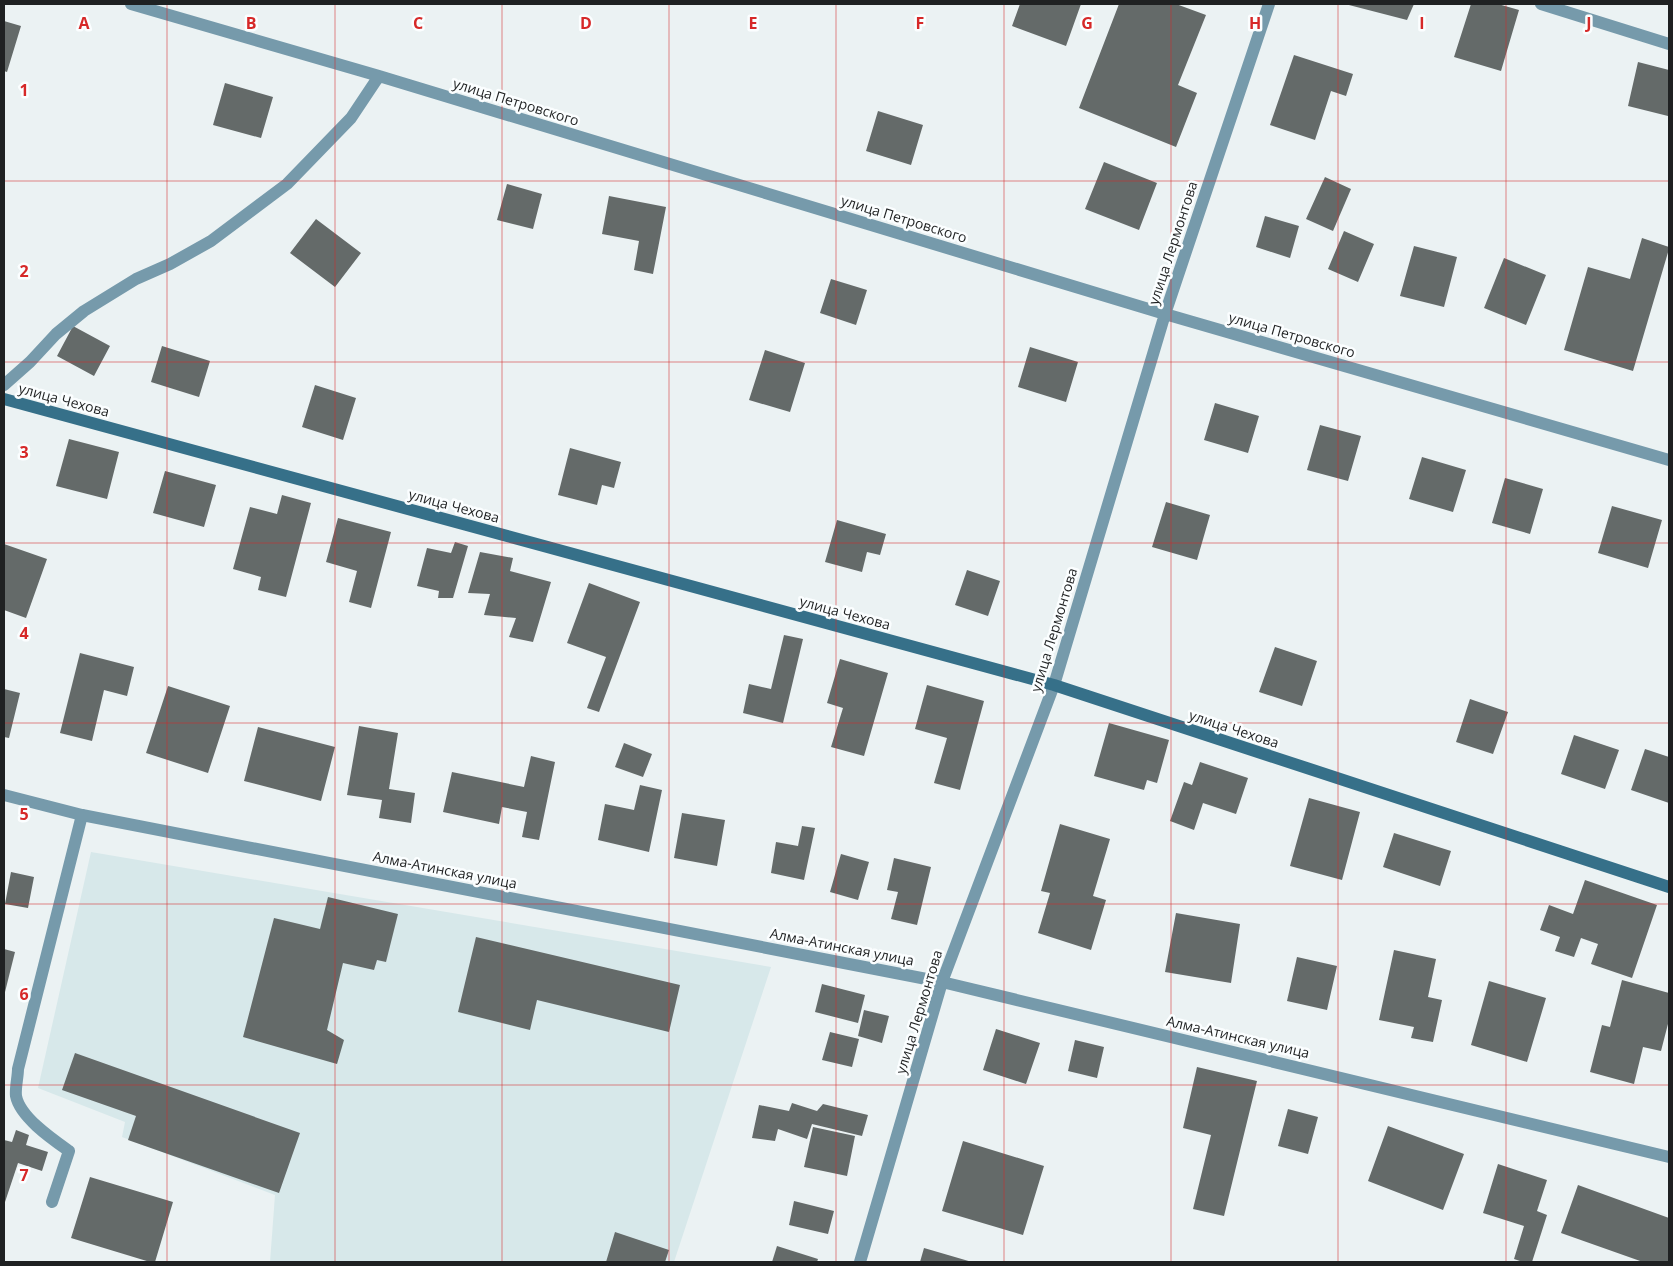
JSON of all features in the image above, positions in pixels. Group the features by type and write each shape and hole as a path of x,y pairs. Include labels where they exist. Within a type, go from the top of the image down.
{"street":[{"name":"улица Петровского","path":"131,4 379,76 1165,314 1669,460"},
{"name":"улица Лермонтова","path":"860,1262 942,982 1054,685 1165,314 1269,4"},
{"path":"1542,4 1669,44"},
{"path":"4,385 30,362 56,334 84,311 136,280 211,241 287,184 351,118 379,76"},
{"name":"улица Чехова","path":"4,399 1054,685 1669,887"},
{"name":"Алма-Атинская улица","path":"4,795 82,815 942,982 1669,1157"},
{"path":"52,1202 69,1151 43,1132 22,1109 16,1096 18,1069 82,815"}],"shaded area":[{"path":"91,852 771,967 674,1262 270,1262 275,1195 122,1137 125,1122 38,1088"}],"building":[{"path":"1020,4 1081,4 1066,46 1012,26"},
{"path":"1119,4 1176,4 1206,15 1178,85 1197,93 1176,147 1079,108"},
{"path":"1345,4 1414,4 1407,20"},
{"path":"1471,4 1498,4 1519,10 1501,71 1454,57"},
{"path":"4,21 21,26 7,72 4,71"},
{"path":"1294,55 1353,74 1346,96 1331,91 1315,140 1270,125"},
{"path":"1638,62 1669,70 1668,116 1628,106"},
{"path":"225,83 273,97 261,138 213,125"},
{"path":"878,111 923,125 911,165 866,151"},
{"path":"1104,162 1157,183 1139,230 1085,209"},
{"path":"1325,177 1351,189 1333,231 1306,219"},
{"path":"507,184 542,194 533,229 497,220"},
{"path":"609,196 666,207 653,274 634,270 639,241 602,234"},
{"path":"1265,216 1299,226 1290,258 1256,247"},
{"path":"316,219 361,253 335,287 290,253"},
{"path":"1344,231 1374,244 1358,282 1328,269"},
{"path":"1642,238 1669,247 1669,249 1633,371 1564,350 1588,267 1630,279"},
{"path":"1414,246 1457,257 1444,307 1400,296"},
{"path":"1504,258 1546,275 1526,325 1484,308"},
{"path":"831,279 867,290 856,325 820,313"},
{"path":"73,326 110,346 94,376 57,356"},
{"path":"162,346 210,361 199,397 151,382"},
{"path":"1030,347 1078,362 1066,402 1018,387"},
{"path":"765,350 805,363 790,412 749,400"},
{"path":"315,385 356,398 343,440 302,427"},
{"path":"1215,403 1259,416 1248,453 1204,440"},
{"path":"1320,425 1361,436 1348,481 1307,470"},
{"path":"69,439 119,452 107,499 56,486"},
{"path":"570,448 621,462 614,488 602,485 597,505 558,495"},
{"path":"1422,457 1466,470 1453,512 1409,499"},
{"path":"165,471 216,485 204,527 153,513"},
{"path":"1505,478 1543,489 1530,534 1492,523"},
{"path":"282,495 311,503 286,597 258,590 261,577 233,569 250,507 277,514"},
{"path":"1166,502 1210,515 1197,560 1152,547"},
{"path":"1612,506 1662,520 1648,568 1598,553"},
{"path":"338,518 391,532 371,608 349,602 357,571 326,562"},
{"path":"837,520 886,534 880,555 867,552 862,572 825,562"},
{"path":"455,542 468,546 453,598 438,598 439,591 417,586 427,548 451,553"},
{"path":"4,544 47,559 26,618 4,610"},
{"path":"480,552 513,558 510,571 551,582 533,642 509,637 516,618 484,615 490,594 468,593"},
{"path":"967,570 1000,581 988,616 955,605"},
{"path":"589,583 640,602 599,712 587,708 606,657 567,643"},
{"path":"784,635 803,639 783,723 743,713 749,684 771,689"},
{"path":"1275,647 1317,661 1302,706 1259,692"},
{"path":"80,653 134,667 127,696 104,690 92,741 60,733"},
{"path":"840,659 888,673 864,756 831,747 843,708 827,703"},
{"path":"927,685 984,701 960,790 934,783 947,738 915,729"},
{"path":"168,686 230,706 208,773 146,753"},
{"path":"4,689 20,693 9,738 4,737"},
{"path":"1470,699 1508,712 1493,754 1456,742"},
{"path":"1109,723 1169,740 1157,783 1147,780 1144,790 1094,776"},
{"path":"359,726 398,733 389,789 415,793 411,823 379,818 382,800 347,795"},
{"path":"258,727 335,747 321,801 244,781"},
{"path":"1574,735 1619,750 1605,789 1561,774"},
{"path":"624,743 652,754 643,777 615,767"},
{"path":"1645,749 1669,757 1669,803 1631,790"},
{"path":"531,756 555,762 539,840 522,837 527,812 502,807 499,824 443,812 452,772 524,787"},
{"path":"1200,762 1248,778 1236,814 1203,803 1194,830 1170,821 1184,782 1192,785"},
{"path":"640,785 662,790 649,852 598,840 605,804 634,810"},
{"path":"1309,798 1360,812 1342,880 1290,866"},
{"path":"682,813 725,820 717,866 674,858"},
{"path":"1060,824 1110,839 1093,896 1106,900 1091,950 1038,933 1050,893 1041,891"},
{"path":"802,826 815,828 804,880 771,873 776,842 798,846"},
{"path":"1394,833 1451,851 1440,886 1383,867"},
{"path":"841,854 869,862 858,900 830,892"},
{"path":"894,858 931,867 917,925 891,919 898,892 887,890"},
{"path":"11,872 34,877 28,908 5,904"},
{"path":"1585,880 1657,905 1632,978 1591,964 1598,944 1581,938 1574,957 1555,951 1560,937 1540,930 1549,905 1573,914"},
{"path":"328,897 398,914 386,962 377,960 374,970 343,963 327,1030 344,1040 337,1064 243,1037 274,918 320,929"},
{"path":"1176,913 1240,924 1231,983 1165,972"},
{"path":"476,937 680,985 669,1032 537,1000 530,1030 458,1012"},
{"path":"4,949 15,952 4,996"},
{"path":"1394,950 1436,959 1428,997 1442,1000 1433,1042 1411,1038 1414,1027 1379,1020"},
{"path":"1297,957 1337,966 1327,1010 1287,1001"},
{"path":"1622,980 1669,993 1669,1020 1661,1051 1643,1047 1634,1084 1590,1072 1602,1025 1610,1027"},
{"path":"1489,981 1546,998 1527,1062 1471,1045"},
{"path":"822,984 865,995 858,1023 815,1012"},
{"path":"864,1010 889,1016 882,1043 858,1036"},
{"path":"996,1029 1040,1043 1026,1084 983,1070"},
{"path":"830,1032 859,1039 852,1067 822,1060"},
{"path":"1075,1040 1104,1047 1097,1078 1068,1071"},
{"path":"75,1053 300,1133 279,1193 128,1140 136,1116 62,1090"},
{"path":"1197,1067 1257,1081 1224,1216 1193,1209 1211,1135 1183,1128"},
{"path":"792,1103 817,1111 823,1104 868,1115 862,1136 812,1124 807,1139 778,1129 775,1141 752,1138 759,1105 789,1111"},
{"path":"1288,1109 1318,1117 1308,1154 1278,1146"},
{"path":"1388,1126 1464,1154 1443,1210 1368,1181"},
{"path":"813,1127 855,1136 847,1176 804,1167"},
{"path":"16,1130 29,1135 26,1145 48,1152 42,1171 18,1163 4,1205 4,1140 12,1142"},
{"path":"963,1141 1044,1166 1023,1235 942,1211"},
{"path":"1498,1164 1547,1180 1537,1211 1547,1215 1532,1262 1514,1259 1524,1226 1483,1213"},
{"path":"90,1177 173,1202 155,1262 71,1238"},
{"path":"1578,1185 1669,1218 1669,1262 1643,1262 1561,1233"},
{"path":"794,1201 834,1211 828,1234 789,1225"},
{"path":"615,1232 669,1250 665,1262 606,1262"},
{"path":"777,1246 818,1259 817,1262 772,1262"},
{"path":"924,1248 972,1262 920,1262"}]}
